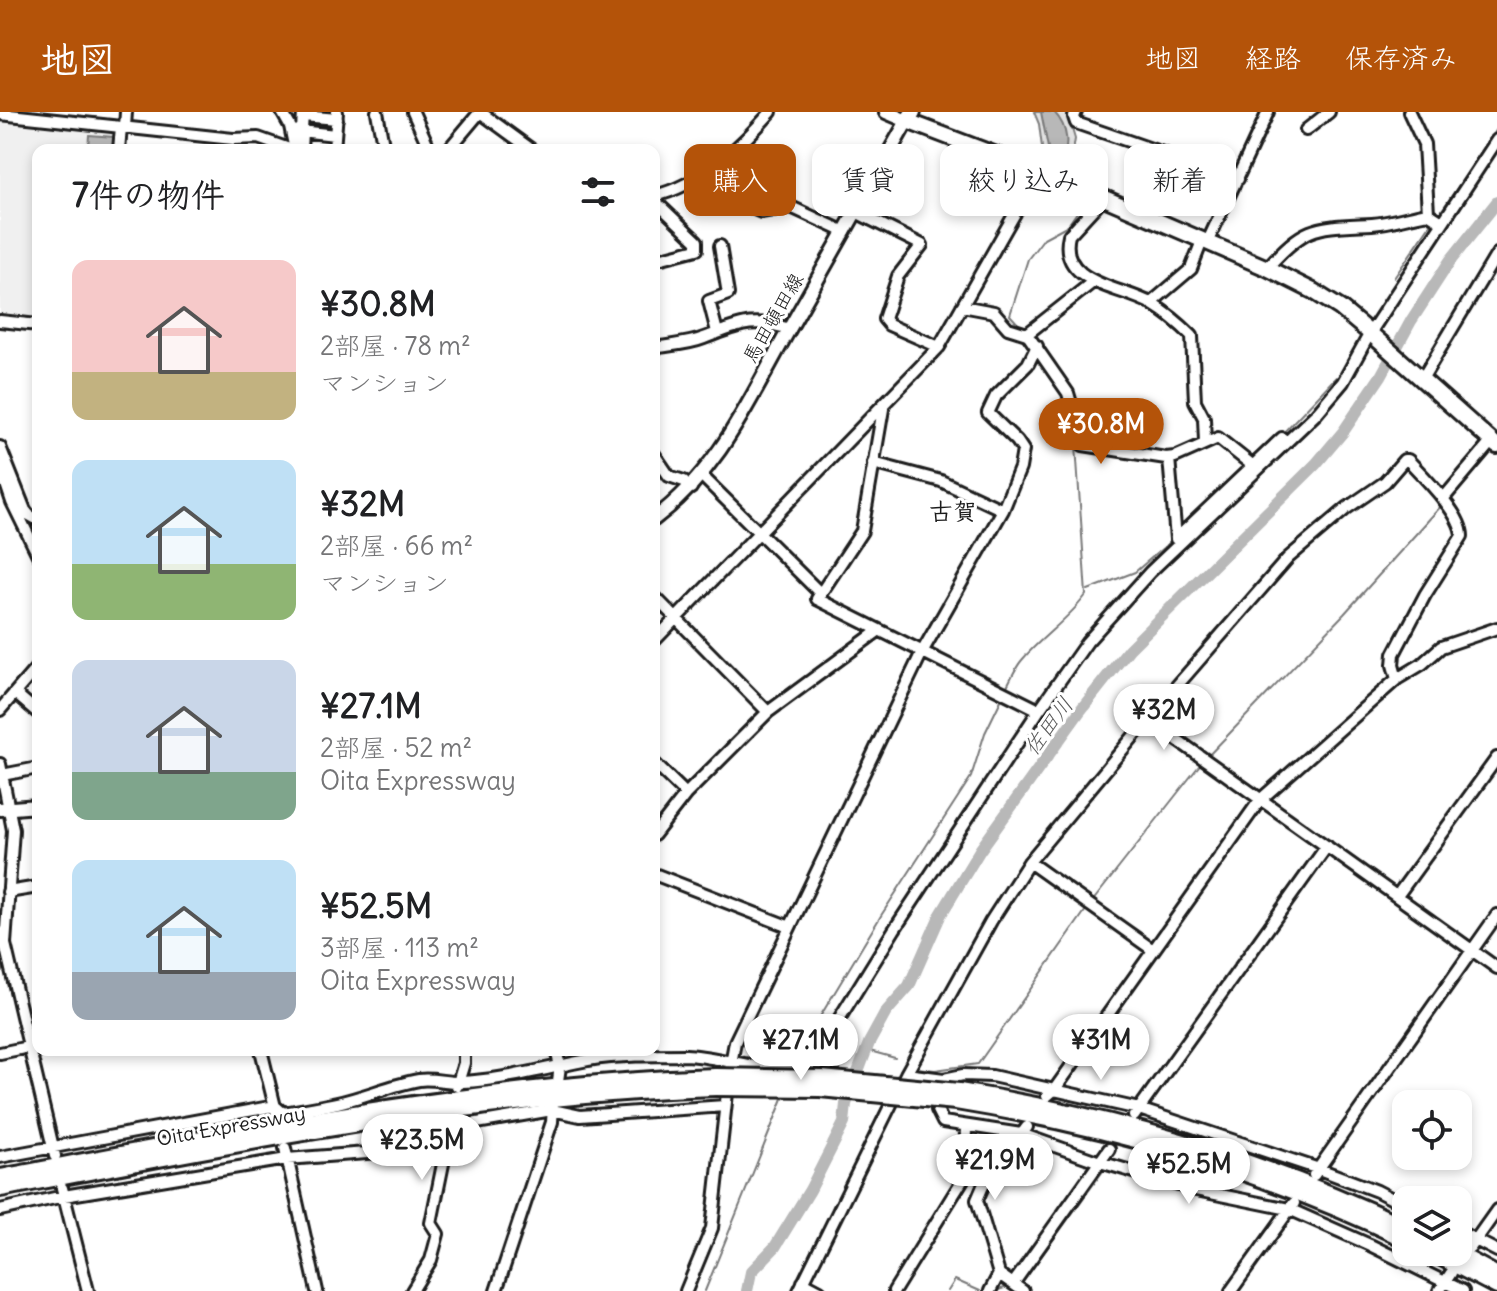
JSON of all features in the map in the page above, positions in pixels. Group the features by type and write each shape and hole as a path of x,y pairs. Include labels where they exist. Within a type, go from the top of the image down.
{"highway":[{"path":"910,117 974,144"},
{"path":"1108,200 1267,268 1340,308 1495,444"},
{"name":"Oita Expressway","path":"0,1189 431,1112 716,1082"},
{"name":"Oita Expressway","path":"0,1177 288,1123 444,1099 580,1083 716,1082 958,1097 1077,1112 1227,1154 1291,1177 1392,1221"},
{"name":"Oita Expressway","path":"958,1097 1164,1147 1286,1187 1392,1234"},
{"path":"1472,1251 1497,1275"},
{"path":"1457,1266 1497,1287"}],"main road":[{"path":"886,112 910,117"},
{"name":"馬田頓田線","path":"895,144 910,117"},
{"name":"馬田頓田線","path":"660,514 702,476 727,439 854,216"},
{"path":"5,808 32,806"}],"street":[{"path":"120,144 126,112"},
{"path":"282,112 296,130 335,135"},
{"path":"377,112 383,144"},
{"path":"413,112 427,144"},
{"path":"453,144 480,112 524,144"},
{"path":"737,144 771,112"},
{"path":"1076,112 1076,123 1238,179"},
{"path":"1151,303 1191,269 1238,179 1268,112"},
{"path":"1306,130 1329,112"},
{"path":"1409,112 1424,144 1428,213"},
{"path":"8,114 232,144 258,138 277,144"},
{"path":"296,144 296,130 303,114 337,115 334,144"},
{"path":"660,1056 689,1055 731,1063 792,1067 809,1061 817,1053 1039,710 1087,642 1145,577 1316,414 1343,382 1497,140"},
{"path":"660,196 684,185"},
{"path":"660,204 697,241 697,249 662,258"},
{"path":"796,209 845,232"},
{"path":"1267,268 1290,242 1322,227 1374,224 1428,213 1442,222"},
{"path":"864,216 922,245 898,276 884,319 889,325 939,347"},
{"path":"660,635 939,347 1013,216"},
{"path":"1086,216 1067,239 1073,267 1094,281 1151,303 1192,336 1195,401 1204,418 1205,442"},
{"path":"717,332 709,301 728,294 720,246"},
{"path":"1422,379 1497,254"},
{"path":"1027,334 1094,281"},
{"path":"962,306 994,312 1008,328 1027,334 1068,393 1083,445 1169,458 1215,438 1221,439 1250,464"},
{"path":"0,321 32,324"},
{"path":"660,347 703,339 748,322 770,322 790,329"},
{"path":"686,1291 712,1228 735,1042 922,652 1003,510 1020,468 1023,450 988,413 996,396 1028,364 1037,346"},
{"path":"1145,577 1175,536 1328,391 1343,367 1354,362"},
{"path":"884,407 862,531 817,599 1039,710"},
{"path":"1444,502 1495,444"},
{"path":"0,447 25,510 32,517"},
{"path":"1169,458 1175,536"},
{"path":"820,1291 801,1286 906,1074 991,921 1029,862 1288,558 1347,508 1385,482 1404,460 1408,460 1444,502 1462,528 1462,536 1425,595 1394,654 1397,679"},
{"path":"660,463 669,476 684,481 691,488"},
{"path":"873,463 941,481 1003,510"},
{"path":"0,466 12,502 32,543"},
{"path":"702,476 821,594"},
{"path":"660,602 768,712"},
{"path":"1051,1093 1260,800 1397,679 1422,664 1441,647 1497,628"},
{"path":"660,827 686,794 768,712 878,631"},
{"path":"0,710 32,676"},
{"path":"16,694 32,708"},
{"path":"1148,719 1497,968"},
{"path":"1397,896 1497,758"},
{"path":"32,768 1,769 5,808 13,830 4,963 32,1040"},
{"path":"660,769 686,794"},
{"path":"1136,1112 1327,846"},
{"path":"1029,862 1153,950"},
{"path":"660,876 790,927"},
{"path":"8,892 32,888"},
{"path":"1316,1172 1497,915"},
{"path":"0,1053 32,1046"},
{"path":"36,1056 54,1151"},
{"path":"262,1056 276,1112"},
{"path":"462,1083 464,1056"},
{"path":"558,1056 558,1081"},
{"path":"0,1157 54,1151 339,1103 419,1080 462,1083 591,1060 643,1056 643,1070"},
{"path":"906,1074 944,1079 978,1074 1136,1112 1377,1191 1392,1199"},
{"path":"944,1079 937,1110 943,1122 1024,1131 1100,1162 1196,1190 1291,1206 1463,1291"},
{"path":"0,1210 63,1192 286,1154 412,1145 452,1125 552,1107 580,1116 645,1106 725,1106"},
{"path":"496,1291 552,1122 552,1107"},
{"path":"412,1291 431,1260 438,1234 434,1228 452,1125"},
{"path":"894,1291 965,1176 966,1126"},
{"path":"1024,1131 983,1186 977,1200 999,1274 1018,1288 1109,1149"},
{"path":"286,1154 317,1291"},
{"path":"63,1192 88,1291"},
{"path":"1231,1291 1291,1206"},
{"path":"1472,1240 1497,1210"},
{"path":"1472,1247 1497,1251"},
{"path":"990,1291 999,1274"}],"shaded area":[{"path":"1034,112 1067,112 1074,144 1042,144"},
{"path":"1041,112 1054,112 1065,131 1066,144 1047,144"},
{"path":"0,115 120,128 119,144 32,144 32,319 0,316"},
{"path":"89,135 114,137 113,144 88,144"}],"waterway":[{"path":"1442,210 1497,129"},
{"name":"佐田川","path":"747,1291 751,1272 775,1247 810,1190 844,1123 846,1104 869,1043 886,1012 909,986 940,916 980,850 1080,711 1129,649 1316,464 1343,432 1381,376 1411,321 1450,261 1497,202"},
{"path":"1020,326 1010,315 1028,259 1044,238 1068,225 1074,216"},
{"path":"1394,278 1430,225 1428,219"},
{"path":"1282,434 1336,377"},
{"path":"1006,688 1022,660 1086,595 1076,445 1064,396"},
{"path":"1478,465 1491,451"},
{"path":"1208,502 1230,481"},
{"path":"1206,758 1344,614 1442,505"},
{"path":"1088,590 1135,572 1171,541"},
{"path":"801,1057 812,1030 882,914 971,777 985,733 1002,698"},
{"path":"1092,902 1202,762"},
{"path":"916,1068 935,1070 978,1064 1088,907"},
{"path":"866,1050 895,1058"},
{"path":"705,1291 784,1096"},
{"path":"452,1143 455,1130"},
{"path":"1022,1283 1103,1171"},
{"path":"948,1291 955,1280 980,1291"},
{"path":"995,1291 1008,1287"}],"tunnel":[{"path":"643,1070 645,1102"},
{"path":"381,1140 382,1118"}],"district":[{"name":"古賀","path":"953,512"}]}
